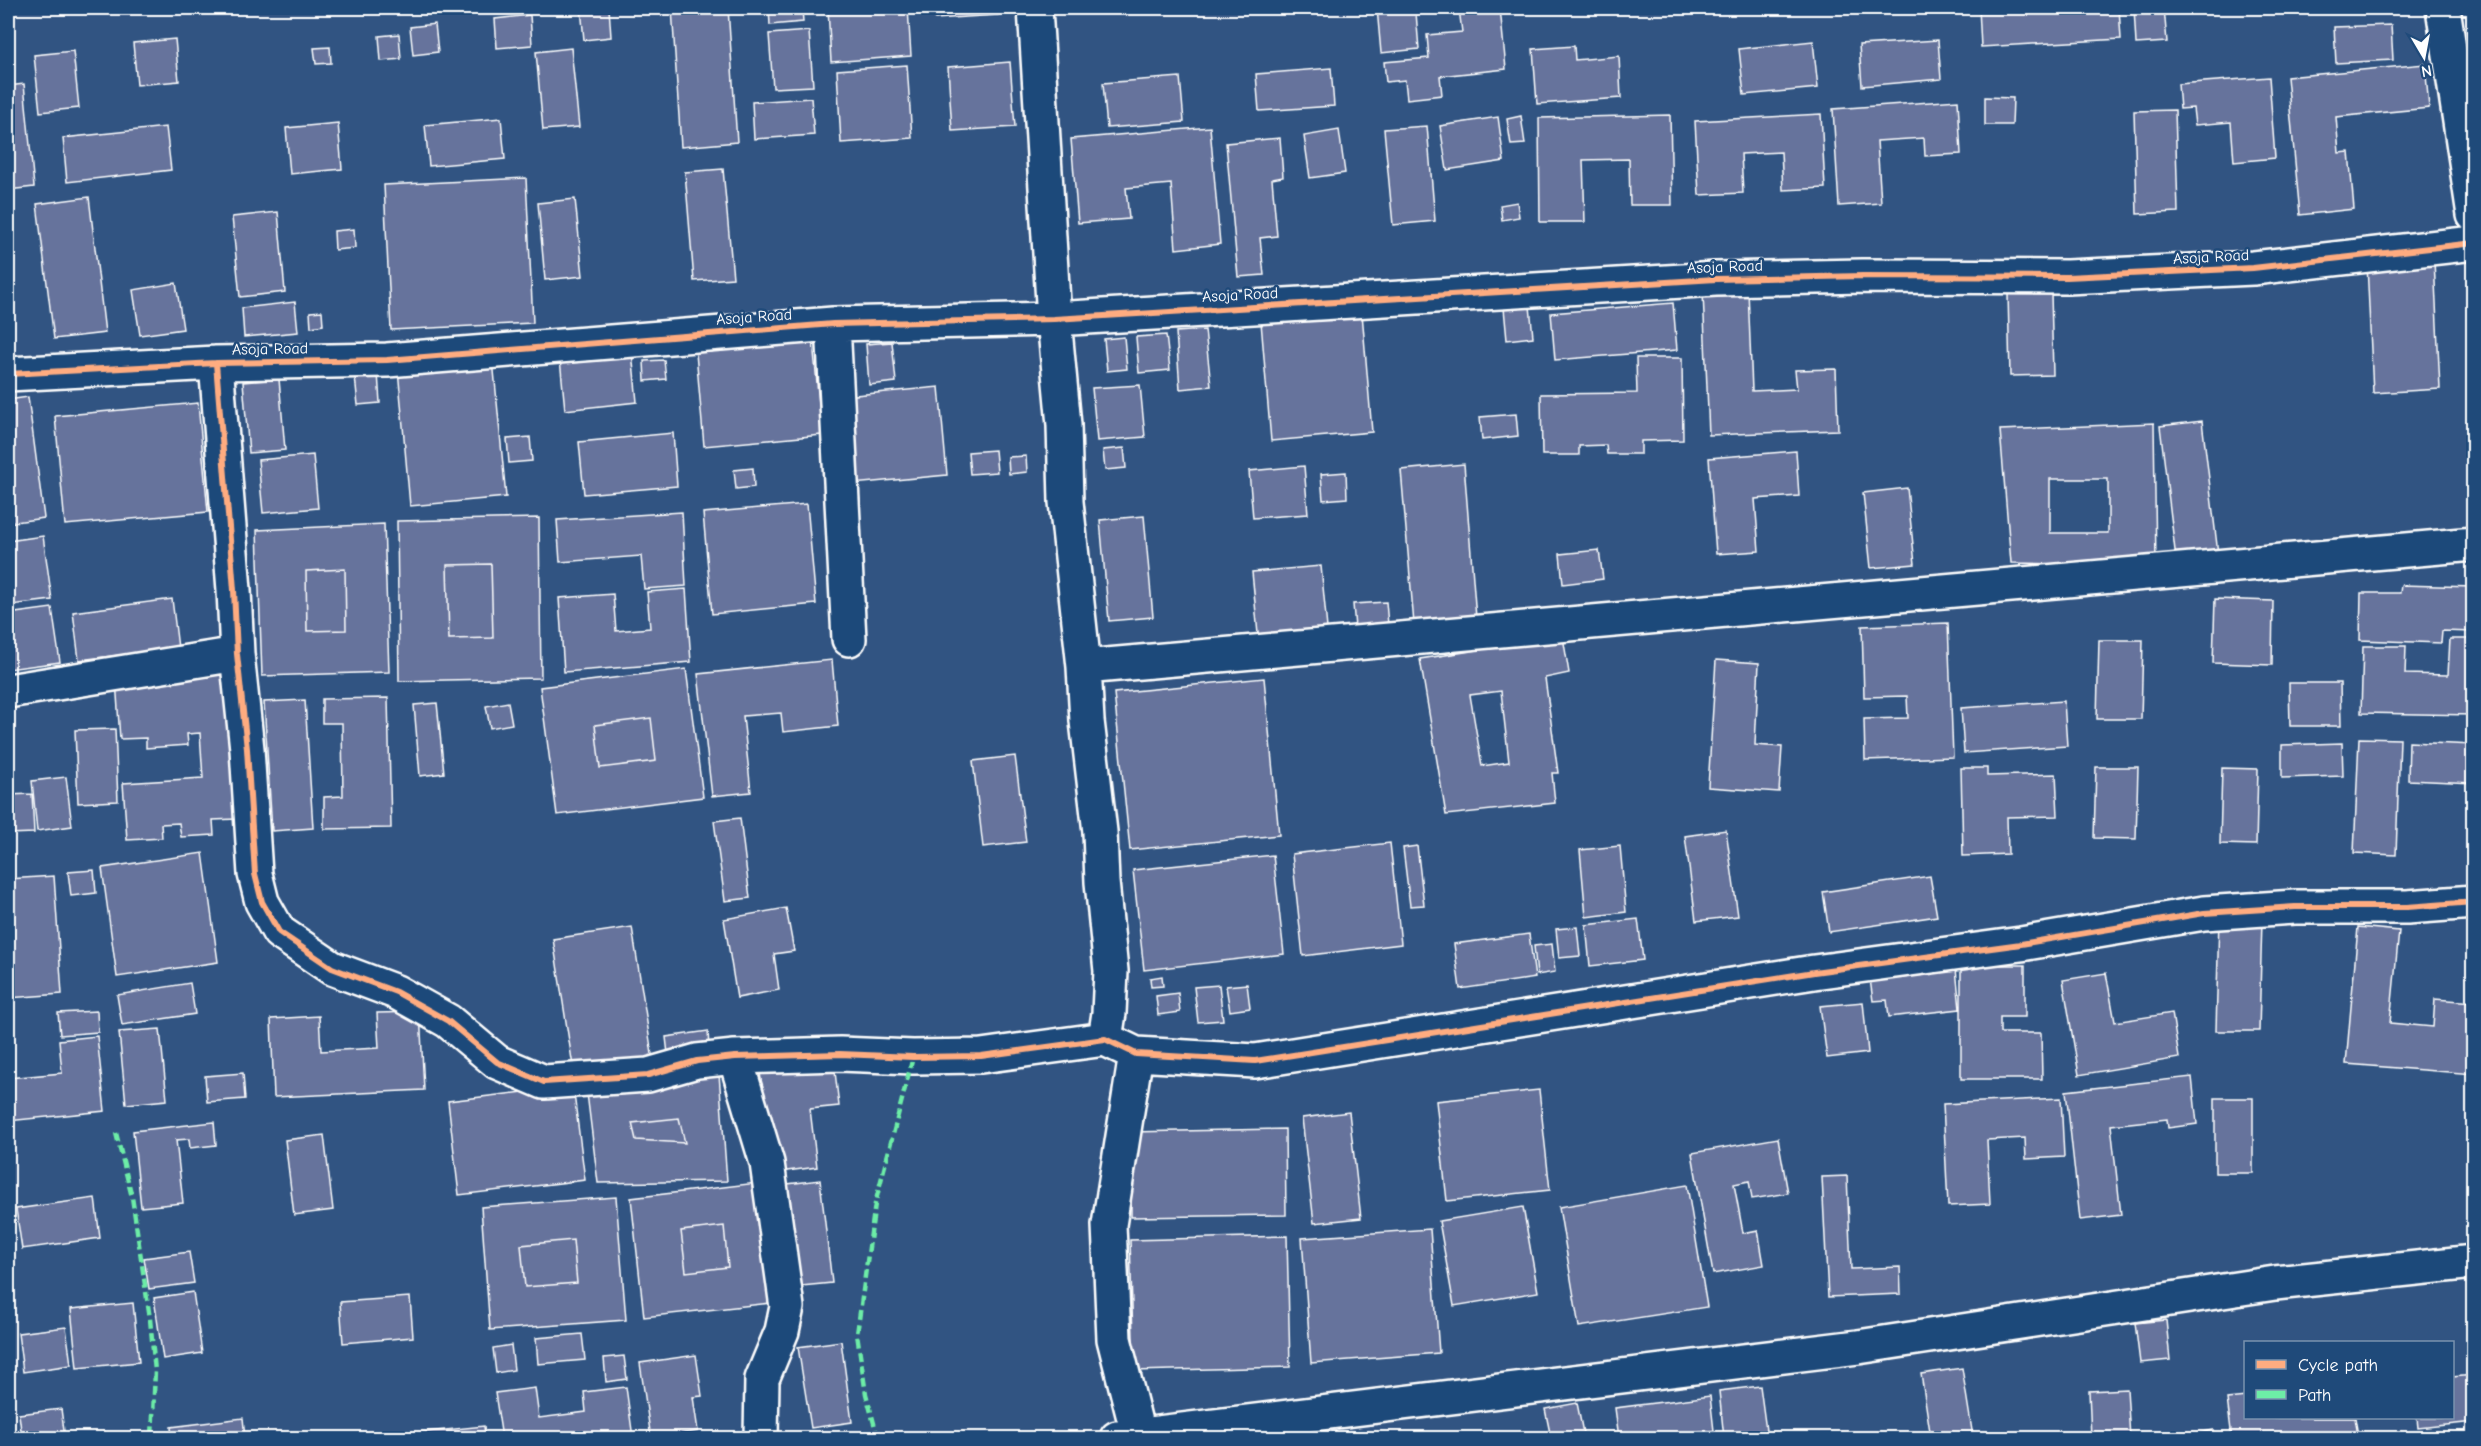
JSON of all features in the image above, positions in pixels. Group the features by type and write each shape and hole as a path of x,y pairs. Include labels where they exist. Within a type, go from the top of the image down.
{"street":[{"path":"1035,8 1054,319 1064,425 1066,502 1100,832 1102,882 1111,971 1105,1039"},
{"path":"2443,8 2474,215"},
{"name":"Asoja Road","path":"8,374 216,363 387,360 833,324 1054,319 1716,279 1863,276 2067,277 2253,268 2474,243"},
{"path":"833,324 849,639"},
{"path":"216,363 255,874 262,902 279,932 332,968 396,992 448,1021 496,1062 544,1082 648,1075 697,1061 735,1057 840,1054 913,1057 981,1056 1105,1039 1136,1054 1255,1061 1814,972 2021,944 2204,913 2295,907 2407,907 2474,902"},
{"path":"1084,667 2474,544"},
{"path":"8,691 237,654"},
{"path":"1136,1054 1109,1225 1114,1339 1132,1437 1858,1347 2275,1283 2474,1262"},
{"path":"735,1057 767,1163 787,1307 782,1331 762,1380 761,1438"}],"building":[{"path":"581,8 609,8 611,37 584,40"},
{"path":"672,8 728,8 737,142 681,147"},
{"path":"769,8 802,8 803,22 770,25"},
{"path":"828,8 908,8 911,56 831,62"},
{"path":"934,8 997,8 998,15 935,19"},
{"path":"1377,8 1500,8 1506,69 1440,76 1442,95 1407,99 1405,80 1386,82 1384,62 1429,58 1427,35 1462,32 1459,9 1416,13 1419,49 1381,53"},
{"path":"1979,8 2119,8 2121,39 1981,47"},
{"path":"2134,8 2164,8 2167,42 2136,44"},
{"path":"530,15 532,45 497,48 495,19"},
{"path":"435,24 438,52 413,55 410,27"},
{"path":"2391,25 2393,60 2336,63 2334,27"},
{"path":"809,31 813,86 773,88 769,34"},
{"path":"399,34 401,59 381,61 379,36"},
{"path":"175,39 179,81 137,85 133,43"},
{"path":"1938,40 1941,79 1862,86 1859,45"},
{"path":"1813,41 1818,88 1744,95 1739,49"},
{"path":"1574,46 1575,60 1619,56 1621,98 1537,104 1533,49"},
{"path":"330,47 331,63 316,64 314,48"},
{"path":"571,48 579,127 543,130 536,52"},
{"path":"73,51 79,108 40,112 34,55"},
{"path":"1010,62 1015,127 952,131 948,67"},
{"path":"2425,64 2429,108 2336,117 2339,153 2349,152 2354,209 2300,215 2287,77"},
{"path":"907,65 912,138 841,143 837,70"},
{"path":"1331,68 1334,106 1259,111 1256,74"},
{"path":"1180,77 1184,122 1107,128 1103,83"},
{"path":"2269,77 2275,158 2234,162 2231,122 2195,125 2193,108 2180,109 2178,84"},
{"path":"24,84 34,187 8,190 8,86"},
{"path":"1985,97 2013,98 2012,125 1985,125"},
{"path":"811,98 814,135 754,139 752,102"},
{"path":"1958,100 1961,154 1925,156 1924,138 1877,141 1881,203 1839,206 1833,109"},
{"path":"2175,110 2178,212 2137,214 2134,111"},
{"path":"1821,114 1825,188 1783,190 1781,152 1741,154 1743,193 1699,195 1695,121"},
{"path":"1670,115 1672,205 1630,205 1629,159 1583,160 1585,222 1540,222 1539,118"},
{"path":"1521,116 1525,144 1511,145 1507,119"},
{"path":"1498,117 1504,161 1447,170 1440,126"},
{"path":"501,118 505,159 429,166 425,125"},
{"path":"338,123 342,169 290,174 286,128"},
{"path":"1427,126 1435,221 1393,225 1384,129"},
{"path":"166,127 171,170 67,182 63,138"},
{"path":"1210,127 1220,244 1176,249 1171,184 1126,188 1129,219 1078,223 1071,139"},
{"path":"1339,130 1345,173 1310,178 1304,136"},
{"path":"1280,138 1283,177 1272,179 1277,236 1260,238 1264,275 1238,277 1226,143"},
{"path":"723,169 733,278 694,281 685,172"},
{"path":"526,178 533,323 391,330 384,185"},
{"path":"89,197 105,333 54,339 37,204"},
{"path":"575,199 583,276 545,280 538,203"},
{"path":"1517,202 1519,217 1502,220 1500,205"},
{"path":"278,212 285,292 240,297 232,217"},
{"path":"354,229 355,248 335,250 334,231"},
{"path":"2434,260 2440,389 2373,393 2367,264"},
{"path":"176,283 183,329 140,335 133,290"},
{"path":"1748,290 1752,391 1797,389 1795,370 1836,369 1838,430 1709,435 1703,292"},
{"path":"2051,293 2053,375 2010,376 2008,294"},
{"path":"295,302 298,332 244,337 242,308"},
{"path":"1673,303 1677,350 1555,360 1551,313"},
{"path":"1530,306 1533,337 1507,340 1504,308"},
{"path":"322,311 323,325 311,327 310,312"},
{"path":"1362,313 1372,432 1271,441 1261,322"},
{"path":"1205,330 1211,386 1180,389 1176,332"},
{"path":"1166,335 1170,370 1139,373 1136,337"},
{"path":"1124,337 1127,369 1107,371 1104,339"},
{"path":"813,342 822,435 704,446 696,353"},
{"path":"892,342 896,382 869,385 866,344"},
{"path":"632,352 637,402 565,410 560,359"},
{"path":"1636,358 1682,358 1683,440 1641,441 1641,454 1607,454 1606,445 1579,446 1579,455 1542,455 1541,394 1637,393"},
{"path":"493,360 506,497 410,506 398,369"},
{"path":"664,360 666,379 645,381 644,361"},
{"path":"378,373 380,403 358,405 355,376"},
{"path":"279,379 285,450 249,453 243,382"},
{"path":"1140,385 1145,437 1097,441 1092,388"},
{"path":"939,387 947,475 853,484 845,396"},
{"path":"28,397 44,518 8,523 8,400"},
{"path":"198,403 208,512 65,525 55,416"},
{"path":"1516,414 1518,436 1482,440 1480,417"},
{"path":"2202,421 2219,562 2177,567 2160,426"},
{"path":"2154,423 2156,566 2011,563 2000,430"},
{"path":"673,433 677,486 584,494 579,442"},
{"path":"530,437 532,461 509,463 507,439"},
{"path":"1124,448 1126,468 1105,470 1103,450"},
{"path":"995,450 997,472 970,474 968,452"},
{"path":"1796,451 1799,496 1755,499 1759,551 1716,554 1709,458"},
{"path":"313,455 318,508 263,513 258,460"},
{"path":"1026,456 1027,472 1009,474 1008,457"},
{"path":"1464,464 1476,618 1414,624 1401,470"},
{"path":"1304,466 1308,514 1253,518 1249,471"},
{"path":"753,468 754,487 736,489 734,470"},
{"path":"1346,472 1347,498 1323,500 1321,474"},
{"path":"2050,479 2108,479 2108,533 2050,533"},
{"path":"1907,488 1915,564 1871,568 1863,493"},
{"path":"807,504 816,604 712,614 703,513"},
{"path":"682,512 686,586 644,589 641,556 560,562 557,520"},
{"path":"1144,516 1153,617 1109,621 1100,520"},
{"path":"539,518 541,678 399,681 397,521","holes":["491,564 493,638 449,639 447,565"]},
{"path":"384,524 389,672 262,676 257,530","holes":["345,569 346,630 307,631 306,571"]},
{"path":"43,536 52,600 11,605 8,581 8,541"},
{"path":"1599,550 1603,579 1563,584 1560,554"},
{"path":"491,564 493,638 449,639 447,565"},
{"path":"1321,566 1327,628 1258,634 1252,572"},
{"path":"345,569 346,630 307,631 306,571"},
{"path":"2401,585 2474,587 2474,632 2442,631 2441,643 2360,640 2361,593 2400,593"},
{"path":"686,589 691,662 564,672 559,598 613,594 616,631 650,628 647,592"},
{"path":"172,599 178,648 79,660 73,612"},
{"path":"2215,599 2273,601 2272,665 2213,663"},
{"path":"1386,602 1388,625 1355,628 1353,604"},
{"path":"52,608 60,662 8,669 8,614"},
{"path":"1948,623 1953,757 1865,760 1864,719 1908,718 1907,696 1864,697 1862,626"},
{"path":"1563,637 1569,673 1545,678 1558,773 1552,773 1555,803 1446,815 1420,659","holes":["1501,691 1509,762 1482,766 1470,695"]},
{"path":"2450,639 2474,639 2474,715 2361,713 2363,646 2406,646 2405,674 2448,675"},
{"path":"2099,640 2143,640 2141,719 2097,719"},
{"path":"832,660 838,726 783,732 781,713 743,716 751,792 712,796 698,674"},
{"path":"1716,660 1759,663 1755,745 1782,747 1779,792 1708,787"},
{"path":"686,669 703,797 557,815 540,687","holes":["651,718 656,761 600,768 595,725"]},
{"path":"227,672 236,819 213,820 214,835 181,837 179,823 161,824 162,838 127,840 123,783 203,778 200,733 187,734 188,745 146,748 146,738 120,739 116,680"},
{"path":"1264,678 1279,835 1130,850 1114,693"},
{"path":"2289,683 2340,683 2341,726 2290,726"},
{"path":"388,698 391,828 324,829 324,797 343,796 342,723 322,723 322,699"},
{"path":"305,700 313,828 272,831 264,702"},
{"path":"2064,701 2067,746 1964,753 1961,708"},
{"path":"508,702 512,724 490,728 486,706"},
{"path":"437,703 444,773 420,776 414,705"},
{"path":"651,718 656,761 600,768 595,725"},
{"path":"115,729 118,801 78,803 75,730"},
{"path":"2359,738 2400,739 2396,855 2354,853"},
{"path":"2409,742 2474,745 2474,783 2408,780"},
{"path":"2342,743 2343,776 2282,778 2282,745"},
{"path":"1015,756 1026,842 983,847 973,761"},
{"path":"2096,767 2138,767 2136,839 2094,838"},
{"path":"1961,768 1987,768 1987,776 2056,774 2058,816 2007,817 2008,854 1963,856"},
{"path":"2222,768 2258,769 2256,845 2220,844"},
{"path":"66,777 72,826 37,831 32,781"},
{"path":"32,794 34,833 8,834 8,795"},
{"path":"740,818 750,898 725,901 714,821"},
{"path":"1726,830 1738,916 1696,921 1685,836"},
{"path":"1390,843 1401,944 1303,956 1292,854"},
{"path":"1417,846 1424,905 1410,906 1403,848"},
{"path":"1620,846 1626,912 1586,917 1580,850"},
{"path":"203,853 218,962 117,977 102,868"},
{"path":"1273,855 1284,954 1144,970 1133,870"},
{"path":"94,870 96,893 71,896 68,872"},
{"path":"54,876 62,994 8,998 8,879"},
{"path":"1930,876 1937,916 1829,932 1823,892"},
{"path":"786,908 794,951 774,954 779,990 737,998 724,919"},
{"path":"2219,918 2262,919 2259,1031 2216,1031"},
{"path":"1638,919 1643,960 1590,966 1586,925"},
{"path":"632,927 654,1067 575,1079 553,939"},
{"path":"1577,927 1580,956 1559,958 1556,929"},
{"path":"2358,927 2399,931 2390,1023 2433,1027 2435,999 2474,1002 2474,1074 2346,1064"},
{"path":"1529,934 1535,978 1460,989 1454,944"},
{"path":"1552,944 1555,972 1537,975 1534,946"},
{"path":"1961,965 2025,965 2025,1017 2000,1017 2000,1033 2041,1033 2042,1079 1961,1079"},
{"path":"1956,969 1960,1009 1889,1017 1887,1000 1873,1001 1870,979"},
{"path":"2106,973 2115,1022 2172,1013 2179,1058 2079,1075 2063,980"},
{"path":"1162,976 1163,986 1151,987 1150,978"},
{"path":"190,983 195,1014 122,1025 117,995"},
{"path":"1247,984 1250,1008 1230,1011 1226,986"},
{"path":"1219,985 1223,1020 1198,1022 1194,987"},
{"path":"1178,993 1180,1012 1158,1015 1156,996"},
{"path":"1863,1002 1868,1053 1827,1058 1820,1006"},
{"path":"97,1011 98,1032 60,1035 58,1013"},
{"path":"420,1012 424,1090 274,1097 271,1019 319,1016 321,1051 379,1048 377,1013"},
{"path":"160,1029 167,1100 126,1104 119,1032"},
{"path":"708,1031 709,1048 668,1054 666,1037"},
{"path":"97,1036 105,1111 8,1121 8,1078 62,1073 59,1040"},
{"path":"834,1063 839,1106 810,1109 817,1167 772,1173 760,1072"},
{"path":"243,1073 245,1099 207,1102 205,1076"},
{"path":"719,1074 727,1181 598,1183 586,1085","holes":["679,1118 685,1143 636,1140 632,1123"]},
{"path":"2192,1077 2197,1124 2168,1128 2167,1119 2111,1125 2121,1215 2080,1220 2066,1091"},
{"path":"573,1086 585,1180 459,1195 448,1101"},
{"path":"1539,1090 1550,1190 1447,1201 1436,1101"},
{"path":"2061,1098 2064,1157 2026,1159 2025,1138 1987,1140 1990,1204 1948,1206 1943,1104"},
{"path":"2215,1098 2253,1098 2253,1173 2215,1173"},
{"path":"1349,1112 1361,1218 1314,1223 1302,1118"},
{"path":"679,1118 685,1143 636,1140 632,1123"},
{"path":"214,1122 216,1145 190,1148 189,1139 176,1140 183,1203 141,1207 133,1131"},
{"path":"1285,1129 1286,1215 1131,1217 1131,1132"},
{"path":"324,1135 333,1210 294,1215 285,1140"},
{"path":"1778,1138 1788,1193 1752,1199 1749,1181 1734,1184 1743,1233 1758,1230 1764,1265 1713,1274 1692,1153"},
{"path":"1847,1176 1851,1269 1900,1267 1901,1294 1828,1297 1822,1177"},
{"path":"820,1180 832,1283 791,1287 779,1185"},
{"path":"757,1183 771,1303 644,1317 631,1198","holes":["724,1226 728,1267 686,1272 681,1231"]},
{"path":"1687,1185 1707,1307 1579,1327 1559,1207"},
{"path":"616,1197 626,1320 490,1330 481,1207","holes":["573,1240 577,1283 525,1287 521,1245"]},
{"path":"95,1198 100,1238 22,1249 16,1209"},
{"path":"1523,1207 1538,1292 1454,1306 1439,1221"},
{"path":"724,1226 728,1267 686,1272 681,1231"},
{"path":"1430,1229 1439,1353 1311,1363 1302,1238"},
{"path":"1287,1236 1290,1367 1134,1371 1130,1240"},
{"path":"573,1240 577,1283 525,1287 521,1245"},
{"path":"189,1252 194,1283 149,1289 144,1258"},
{"path":"193,1292 202,1353 163,1359 154,1298"},
{"path":"410,1297 413,1337 343,1343 340,1302"},
{"path":"133,1303 139,1362 77,1368 71,1309"},
{"path":"2166,1320 2170,1360 2140,1363 2135,1323"},
{"path":"66,1327 71,1365 23,1372 18,1333"},
{"path":"582,1334 585,1360 538,1364 536,1338"},
{"path":"841,1341 852,1422 811,1428 798,1347"},
{"path":"511,1345 514,1370 496,1373 493,1348"},
{"path":"696,1355 702,1396 693,1397 698,1431 651,1438 640,1363"},
{"path":"624,1356 627,1379 606,1382 604,1358"},
{"path":"1962,1368 1973,1437 1931,1438 1921,1374"},
{"path":"2474,1375 2474,1422 2418,1428 2417,1419 2454,1419 2454,1377"},
{"path":"1760,1386 1767,1438 1724,1438 1719,1391"},
{"path":"626,1387 633,1438 502,1438 495,1393 535,1388 539,1418 586,1412 584,1392"},
{"path":"2127,1389 2130,1438 2091,1438 2089,1391"},
{"path":"1710,1396 1714,1431 1675,1435 1676,1438 1619,1438 1615,1408"},
{"path":"2244,1397 2244,1419 2355,1419 2358,1435 2332,1438 2232,1438 2227,1399"},
{"path":"1577,1403 1584,1438 1551,1438 1545,1409"},
{"path":"61,1409 65,1438 22,1438 19,1414"},
{"path":"243,1418 245,1438 172,1438 171,1427"},
{"path":"484,1426 485,1438 378,1438 378,1437"},
{"path":"2214,1430 2215,1438 2194,1438 2193,1434"},
{"path":"2025,1434 2026,1438 1989,1438"},
{"path":"2451,1435 2454,1438 2428,1438"}],"marked path":[{"path":"878,1438 866,1394 857,1334 875,1204 913,1057"},
{"path":"116,1133 132,1197 150,1319 155,1371 152,1438"}],"cycle path":[{"path":"8,374 216,363 387,360 833,324 1054,319 1716,279 1863,276 2067,277 2253,268 2474,243"},
{"path":"216,363 255,874 262,902 279,932 332,968 396,992 448,1021 497,1062 544,1082 648,1075 697,1061 735,1057 840,1054 913,1057 981,1056 1105,1039 1136,1054 1255,1061 1814,972 2021,944 2204,913 2295,907 2407,907 2474,902"}]}
